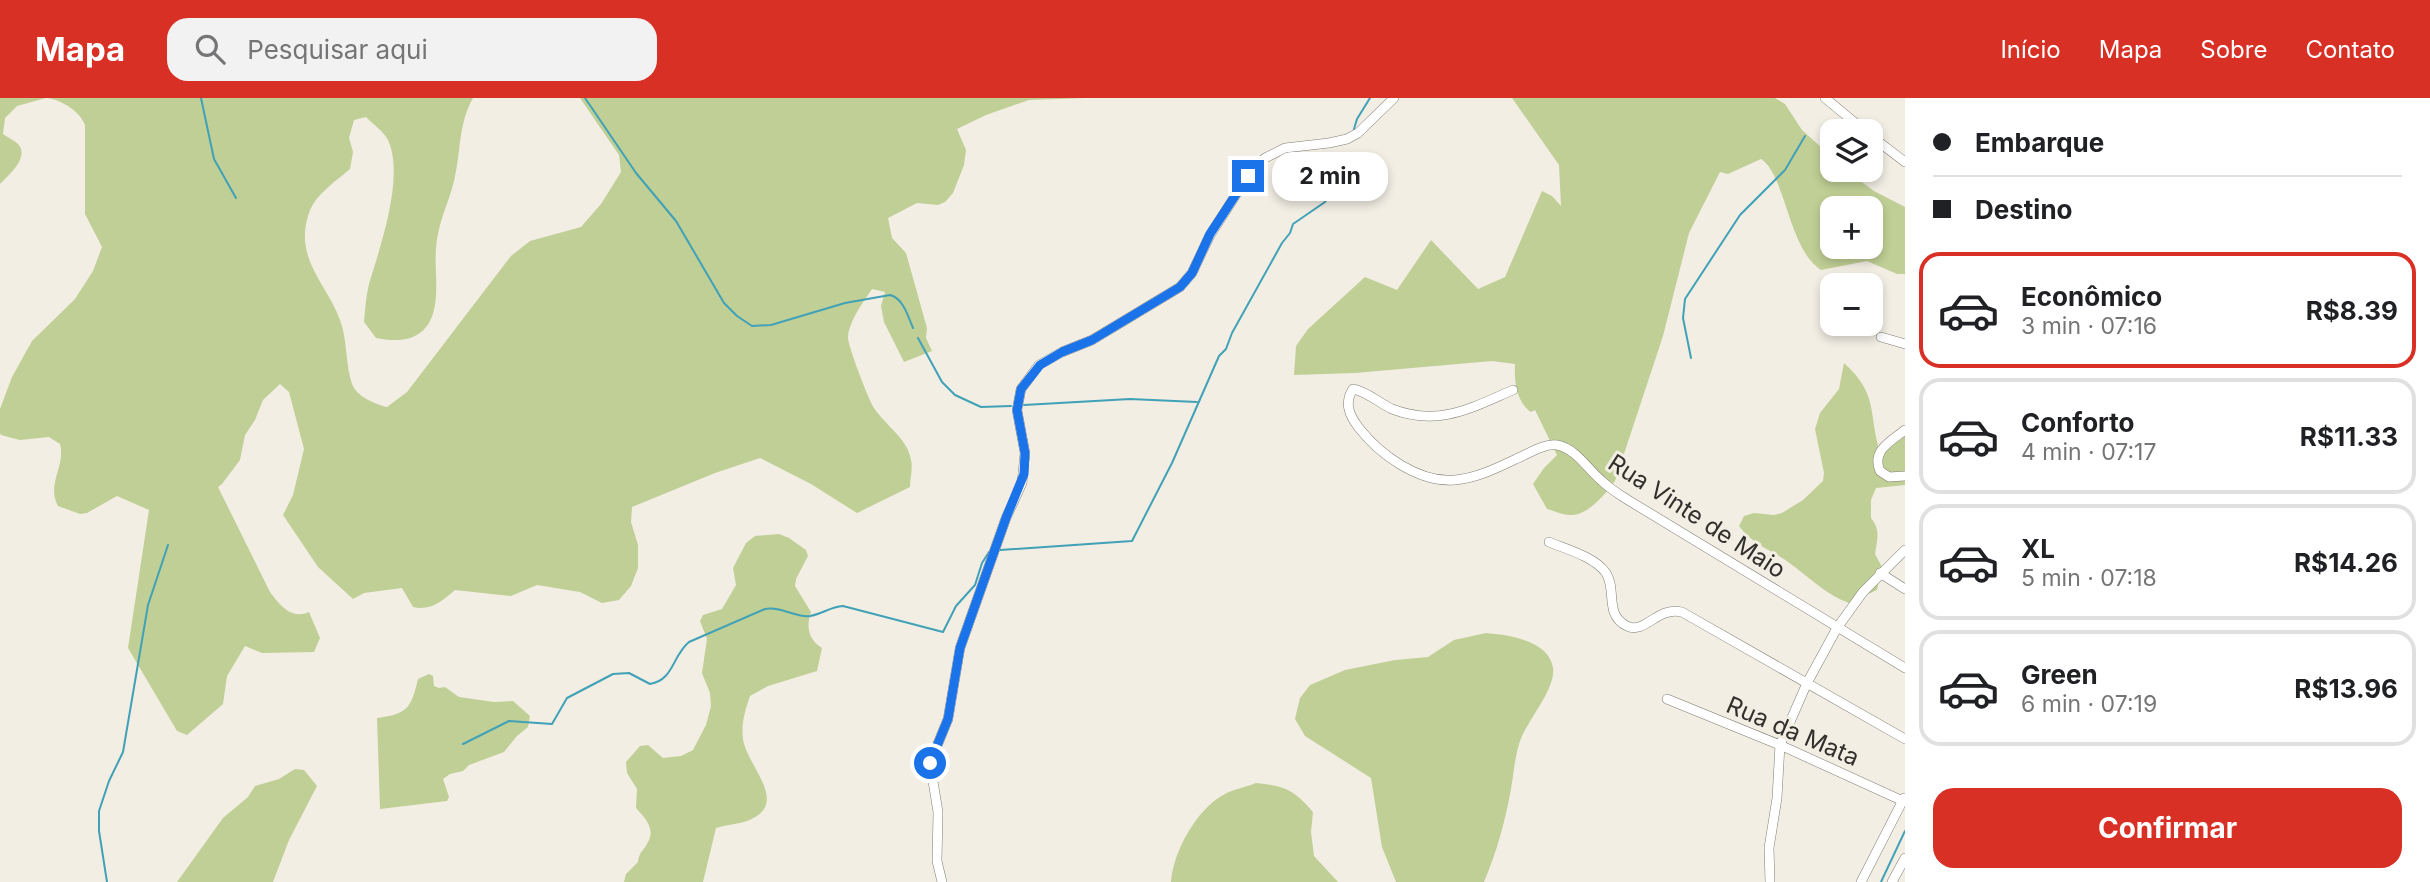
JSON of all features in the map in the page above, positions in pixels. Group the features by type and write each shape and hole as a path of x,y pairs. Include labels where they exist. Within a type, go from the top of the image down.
{"street":[{"path":"942,882 937,861 938,812 930,763 948,719 960,648 1024,474 1025,453 1017,410 1021,389 1040,365 1062,352 1092,340 1180,287 1192,273 1210,234 1248,176 1265,158 1285,148 1347,139 1358,133 1394,98"},
{"path":"1825,98 1850,119"},
{"path":"1883,145 1905,162"},
{"path":"1881,337 1905,344"},
{"name":"Rua Vinte de Maio","path":"1513,390 1456,413 1432,418 1393,409 1353,389 1348,410 1376,447 1390,458 1437,479 1453,480 1482,474 1550,444 1569,450 1612,490 1905,668"},
{"path":"1905,430 1883,447 1877,459 1880,471 1886,475 1905,476"},
{"path":"1549,542 1588,560 1606,574 1610,583 1612,606 1620,621 1627,626 1641,627 1666,611 1682,612 1905,739"},
{"path":"1770,882 1769,848 1777,798 1780,745 1807,683 1837,628 1863,592 1905,550"},
{"path":"1881,573 1905,589"},
{"name":"Rua da Mata","path":"1667,699 1904,799"},
{"path":"1861,882 1904,799"},
{"path":"1892,882 1905,858"}],"green space":[{"path":"0,98 46,98 17,106 5,118 3,134 18,144 22,154 17,166 0,184"},
{"path":"47,98 473,98 462,128 454,181 437,239 433,315 418,334 398,340 376,338 364,322 369,284 389,212 394,173 393,155 388,140 366,117 354,120 349,138 353,152 350,169 320,196 308,216 306,247 310,261 342,326 354,389 372,402 387,407 407,392 511,256 530,241 581,227 601,204 621,172 619,155 580,98 1085,98 1029,100 986,115 957,129 966,150 964,165 953,193 938,205 917,203 888,218 892,238 906,253 927,328 926,338 932,351 904,362 884,322 881,306 885,292 872,289 854,318 848,337 854,361 871,403 909,452 912,466 910,487 857,513 811,484 760,458 715,473 632,507 631,522 638,545 638,568 631,586 619,600 602,603 580,592 537,585 511,596 455,590 441,601 425,608 413,607 402,588 364,593 353,599 318,567 283,515 293,495 304,449 289,392 280,384 263,400 245,435 240,460 218,487 270,592 291,613 309,612 320,638 314,652 262,653 245,646 227,676 223,704 187,735 177,731 128,648 149,510 117,496 87,513 80,514 58,506 54,490 61,460 60,444 49,437 20,440 0,433 0,409 12,377 32,341 75,299 93,271 102,247 85,214 85,125 79,115 69,107"},
{"path":"1512,98 1775,98 1785,104 1802,130 1820,146 1820,182 1862,182 1905,207 1905,274 1897,274 1867,261 1821,270 1801,246 1776,180 1761,159 1728,174 1720,172 1689,233 1663,336 1615,481 1596,503 1577,514 1564,514 1547,509 1533,484 1557,455 1535,410 1531,412 1526,408 1519,397 1515,364 1492,361 1355,373 1294,375 1296,346 1308,329 1365,277 1397,290 1431,240 1478,289 1505,277 1542,191 1552,196 1561,206 1559,165"},
{"path":"1844,363 1855,374 1868,395 1880,452 1905,435 1905,485 1876,488 1871,500 1871,518 1877,531 1875,554 1882,567 1877,590 1849,603 1825,590 1756,542 1739,526 1744,516 1754,513 1782,513 1803,500 1823,481 1824,473 1815,429 1820,413 1839,389"},
{"path":"779,534 806,550 808,556 795,586 811,612 811,637 822,648 817,671 768,686 750,696 743,722 743,739 767,795 766,805 760,814 747,821 716,828 703,882 624,882 626,874 638,862 651,832 648,823 636,808 637,789 627,773 626,762 640,746 648,745 663,758 681,756 693,750 706,725 711,706 710,693 702,673 707,639 700,621 703,615 722,609 736,585 733,568 746,543 755,536"},
{"path":"1486,633 1505,635 1536,645 1550,659 1553,668 1547,693 1520,742 1506,813 1493,859 1484,882 1396,882 1382,847 1371,778 1305,736 1295,719 1300,698 1310,685 1345,670 1395,660 1428,657 1454,640"},
{"path":"429,674 433,676 434,686 445,687 459,697 494,702 513,701 530,716 528,727 504,752 469,765 463,771 443,779 449,797 447,801 380,809 377,718 402,712 407,708 418,679"},
{"path":"295,769 304,770 317,786 289,840 273,882 177,882 223,818 248,797 255,786 279,779"},
{"path":"1256,783 1288,790 1313,812 1311,832 1314,856 1338,882 1171,882 1176,858 1188,832 1205,809 1225,794"}],"waterway":[{"path":"201,98 214,159 236,198"},
{"path":"585,98 636,173 676,221 724,303 737,316 752,326 771,325 845,303 890,295 902,304 913,328"},
{"path":"1354,129 1370,98"},
{"path":"1691,358 1683,318 1685,299 1740,215 1785,170 1805,136"},
{"path":"1000,550 1132,541 1172,463 1219,356 1226,349 1232,333 1293,224 1325,202 1345,163 1346,155"},
{"path":"918,338 942,382 955,395 981,407 1011,406"},
{"path":"1024,405 1130,399 1197,402"},
{"path":"107,882 99,831 99,811 123,752 148,605 168,545"},
{"path":"463,744 509,721 552,724 567,698 613,674 629,673 650,684 658,682 668,673 689,642 765,609 810,616 843,606 943,632 956,606 975,585 982,563 989,552"},
{"path":"1881,882 1905,831"}],"route":[{"path":"930,763 948,719 960,648 1006,518 1022,483 1025,453 1017,410 1021,389 1040,365 1062,352 1092,340 1180,287 1192,273 1210,234 1248,176"}]}
